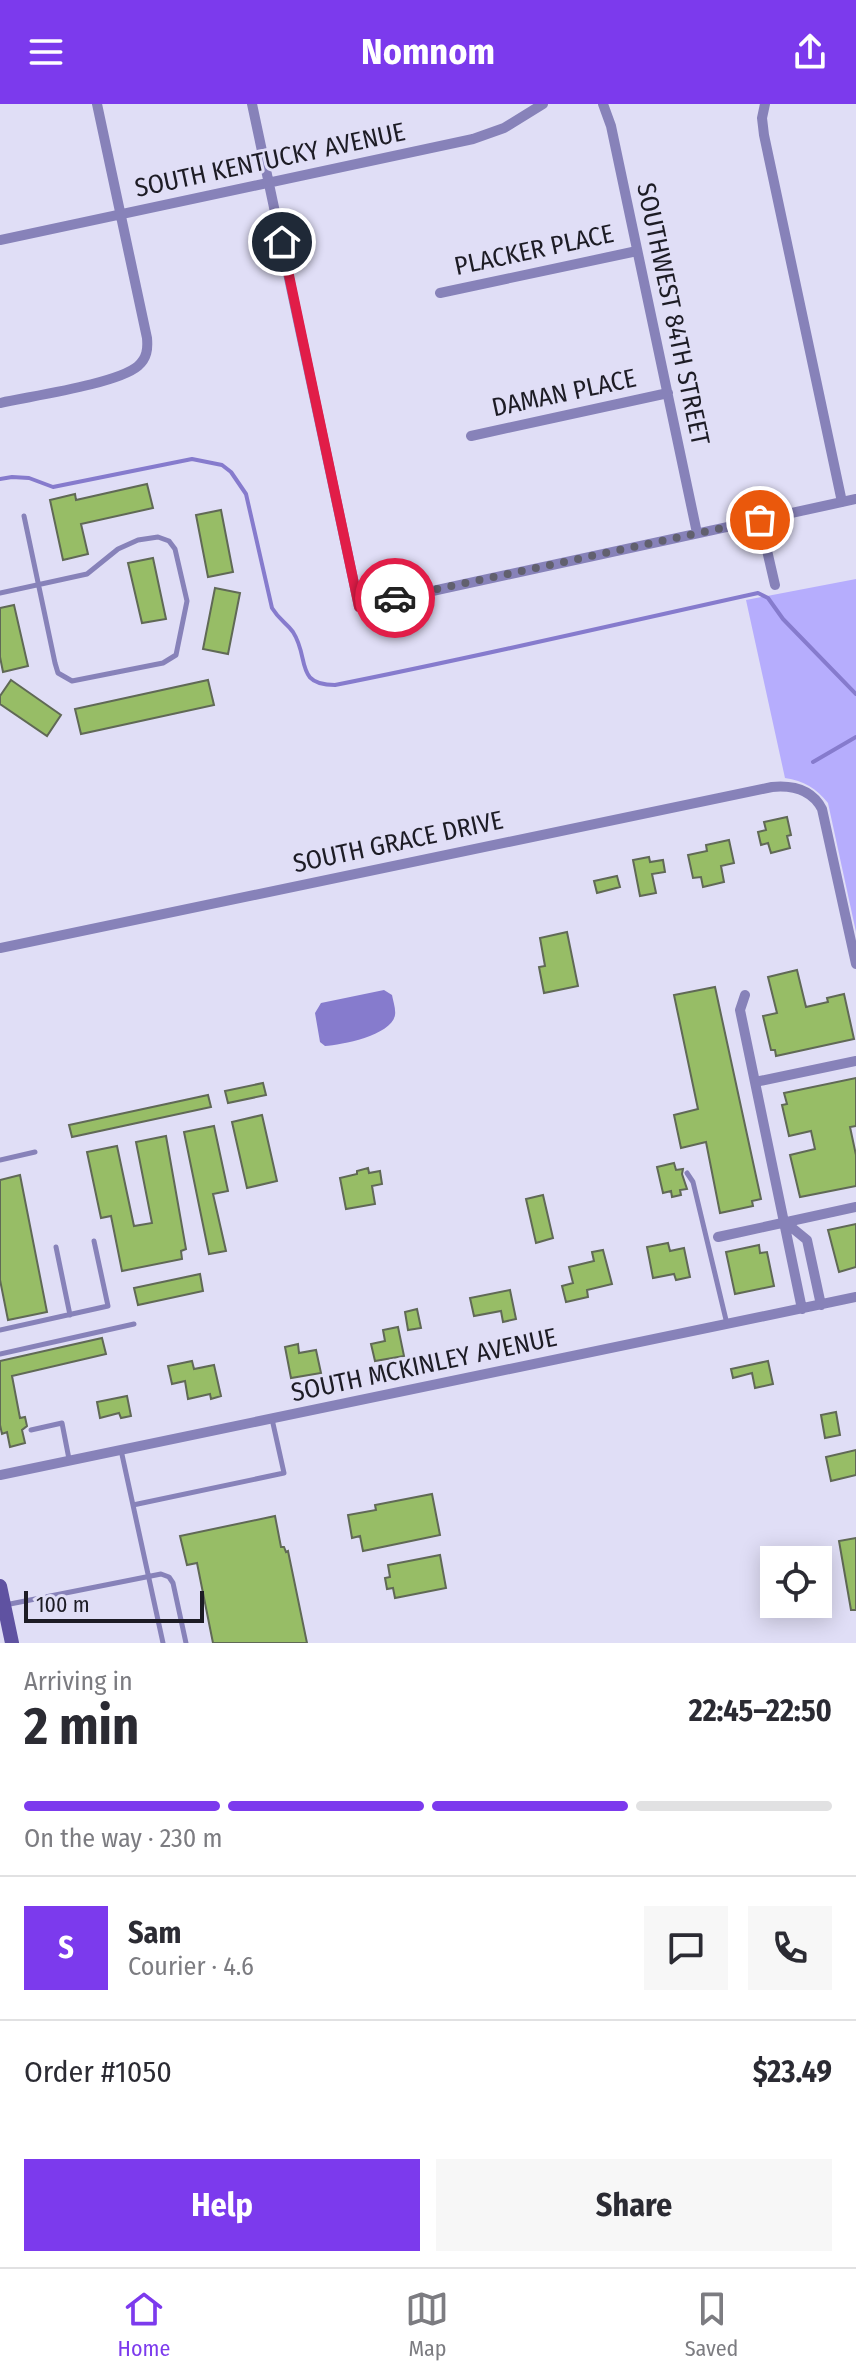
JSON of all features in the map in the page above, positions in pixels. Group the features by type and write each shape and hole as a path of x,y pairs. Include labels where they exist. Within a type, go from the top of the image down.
{"main road":[{"path":"0,1586 12,1643"}],"street":[{"path":"0,403 117,378 143,360 147,350 97,104"},
{"path":"252,104 359,607 856,499"},
{"name":"SOUTH KENTUCKY AVENUE","path":"0,240 473,139 504,128 543,104"},
{"name":"SOUTHWEST 84TH STREET","path":"603,104 611,126 697,533"},
{"path":"765,104 762,118 764,135 842,502"},
{"name":"PLACKER PLACE","path":"440,293 637,251"},
{"name":"DAMAN PLACE","path":"471,436 668,393"},
{"path":"760,520 775,585"},
{"name":"SOUTH GRACE DRIVE","path":"0,948 788,786 805,792 818,802 825,819 856,964"},
{"path":"745,995 740,1010 802,1309"},
{"path":"755,1082 856,1061"},
{"path":"718,1237 856,1207"},
{"path":"785,1222 807,1240 821,1305"},
{"name":"SOUTH MCKINLEY AVENUE","path":"0,1475 856,1297"}],"lane":[{"path":"0,593 39,584 87,574 118,549 138,540 158,537 169,541 175,549 187,601 176,655 163,663 72,681 58,673 55,663 39,584 24,516"},
{"path":"0,1160 35,1152"},
{"path":"687,1173 693,1182 727,1325"},
{"path":"0,1330 108,1306 94,1241"},
{"path":"56,1247 70,1315"},
{"path":"793,1272 813,1267"},
{"path":"0,1354 134,1324"},
{"path":"133,1505 284,1473 272,1418"},
{"path":"31,1430 62,1423 69,1460"},
{"path":"121,1449 163,1643"},
{"path":"4,1614 161,1574 173,1583 186,1643"}],"shaded area":[{"path":"856,579 856,932 828,803 809,786 785,778 746,600"},
{"path":"384,990 392,995 395,1013 392,1022 385,1028 343,1044 325,1046 320,1042 315,1013 321,1003"}],"building":[{"path":"147,484 153,508 81,524 88,554 63,560 50,500 75,494 76,500"},
{"path":"221,510 233,572 208,577 196,515"},
{"path":"153,558 166,619 142,623 128,563"},
{"path":"215,588 240,593 228,654 203,649"},
{"path":"14,605 28,666 3,672 0,608"},
{"path":"11,680 61,715 47,736 0,704 0,696"},
{"path":"208,680 214,705 81,734 75,709"},
{"path":"787,817 790,848 771,853 768,843 761,845 758,832 766,830 764,822"},
{"path":"729,840 734,863 721,866 724,882 703,887 701,877 693,878 688,855 707,851 706,845"},
{"path":"649,857 650,862 663,860 665,872 652,874 656,893 640,896 633,860"},
{"path":"617,876 620,887 597,893 594,881"},
{"path":"567,932 578,986 544,993 539,967 545,966 540,938"},
{"path":"797,970 806,1007 844,994 854,1039 776,1056 775,1050 771,1050 763,1016 777,1013 768,977"},
{"path":"715,987 761,1199 752,1201 753,1206 720,1213 706,1142 681,1148 674,1115 698,1109 674,995"},
{"path":"856,1078 856,1126 850,1127 856,1155 856,1186 800,1197 790,1155 815,1149 811,1131 789,1136 782,1105 787,1104 784,1093"},
{"path":"263,1083 266,1095 228,1103 225,1091"},
{"path":"208,1095 211,1107 72,1137 69,1125"},
{"path":"262,1115 277,1181 247,1188 232,1122"},
{"path":"214,1126 228,1191 213,1194 226,1251 209,1254 184,1132"},
{"path":"166,1136 186,1249 181,1251 182,1259 122,1271 111,1216 101,1218 87,1152 117,1146 134,1226 152,1223 136,1142"},
{"path":"674,1163 676,1170 683,1169 687,1189 680,1190 681,1195 672,1197 671,1191 663,1193 657,1167"},
{"path":"368,1168 369,1173 380,1171 382,1184 372,1186 375,1204 346,1209 340,1178"},
{"path":"20,1175 47,1312 8,1320 0,1280 0,1180"},
{"path":"543,1195 553,1238 536,1243 526,1199"},
{"path":"856,1224 856,1267 839,1272 828,1230"},
{"path":"668,1243 670,1251 684,1248 690,1277 676,1280 674,1274 653,1278 647,1247"},
{"path":"759,1245 760,1253 767,1252 774,1286 735,1294 726,1252"},
{"path":"603,1250 612,1284 587,1290 588,1297 566,1302 562,1286 573,1283 569,1267 594,1261 592,1252"},
{"path":"200,1274 203,1291 138,1305 134,1288"},
{"path":"510,1290 516,1319 503,1322 501,1311 474,1316 470,1298"},
{"path":"417,1309 421,1328 408,1330 405,1312"},
{"path":"398,1327 404,1356 375,1361 371,1344 385,1341 383,1330"},
{"path":"102,1338 106,1354 12,1376 20,1418 25,1417 27,1426 22,1430 25,1443 10,1447 7,1432 2,1434 0,1425 0,1361"},
{"path":"298,1344 299,1353 316,1350 321,1373 291,1378 285,1347"},
{"path":"192,1361 194,1369 214,1365 221,1396 211,1399 210,1394 188,1399 185,1381 172,1384 168,1366"},
{"path":"768,1361 773,1384 755,1388 752,1373 733,1378 731,1369"},
{"path":"127,1396 131,1416 121,1418 119,1413 100,1418 97,1402"},
{"path":"836,1412 840,1435 825,1438 821,1415"},
{"path":"856,1450 856,1475 831,1481 826,1457"},
{"path":"432,1494 440,1535 363,1551 360,1536 352,1538 348,1515 376,1510 375,1505"},
{"path":"275,1516 281,1547 288,1551 307,1643 213,1643 197,1563 187,1565 180,1536"},
{"path":"856,1538 856,1610 851,1610 839,1541"},
{"path":"440,1555 446,1588 395,1598 393,1588 387,1589 385,1578 390,1577 388,1565"}],"waterway":[{"path":"0,479 29,478 53,487 192,459 222,465 231,472 246,494 272,608 293,632 308,675 322,684 335,685 494,652 758,593 768,598 783,619 856,694"},
{"path":"813,762 856,737"}],"way so far":[{"path":"395,598 760,520"}],"route":[{"path":"282,242 359,607 395,598"}]}
